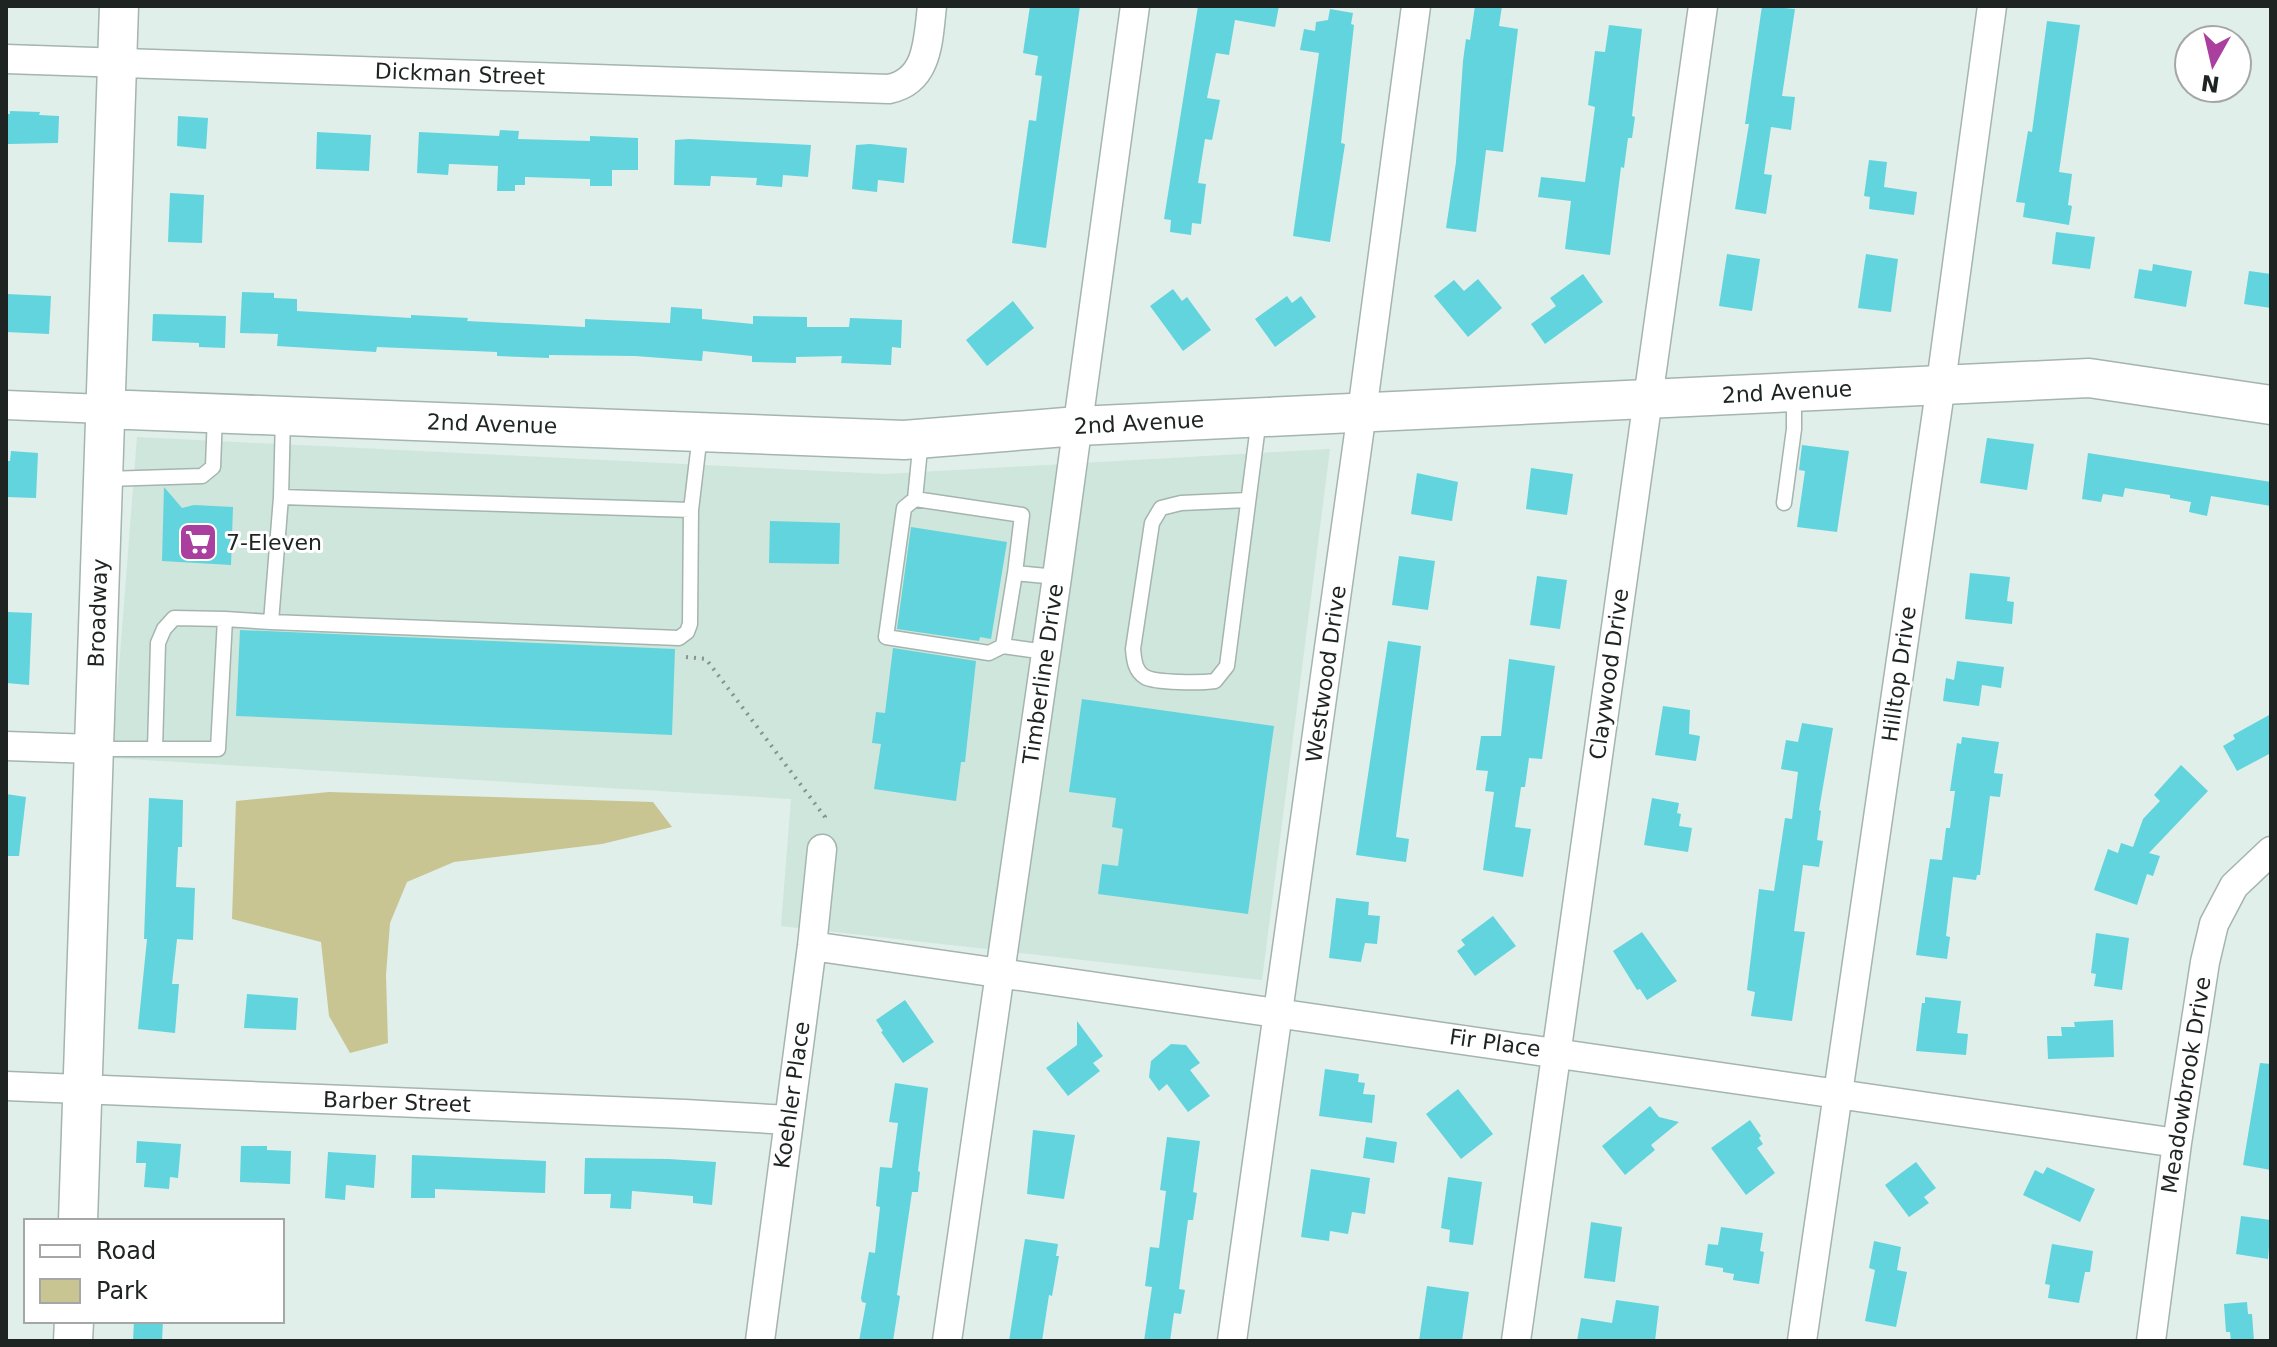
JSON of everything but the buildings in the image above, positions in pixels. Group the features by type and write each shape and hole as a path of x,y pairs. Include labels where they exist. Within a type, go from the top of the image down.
{"street":[{"name":"Broadway","path":"78,1219 119,6"},
{"name":"Dickman Street","path":"6,59 889,89 911,79 924,62 932,6"},
{"name":"Timberline Drive","path":"947,1341 1135,6"},
{"name":"Westwood Drive","path":"1232,1341 1416,6"},
{"name":"Claywood Drive","path":"1516,1341 1703,6"},
{"name":"Hilltop Drive","path":"1802,1341 1992,6"},
{"name":"2nd Avenue","path":"6,405 921,438 1078,426 2089,378 2271,405"},
{"path":"6,746 93,749"},
{"name":"Koehler Place","path":"760,1341 822,849"},
{"name":"Meadowbrook Drive","path":"2151,1341 2177,1143 2205,962 2214,924 2234,886 2271,851"},
{"name":"Fir Place","path":"812,946 2177,1143"},
{"name":"Barber Street","path":"6,1086 789,1120"}],"lane":[{"path":"1784,503 1794,429 1794,391"},
{"path":"102,479 202,476 209,472 213,467 215,413"},
{"path":"271,622 281,497 283,416"},
{"path":"1248,500 1181,503 1161,508 1152,523 1133,649 1135,666 1146,678 1197,683 1215,681 1227,666 1259,417"},
{"path":"155,749 158,643 164,629 174,618 679,638 687,632 690,624 691,510 701,432"},
{"path":"921,438 915,499 904,508 886,637 989,653 1003,646 1046,652"},
{"path":"281,497 691,510"},
{"path":"915,499 1022,515 1003,646"},
{"path":"1015,573 1057,577"},
{"path":"93,749 218,749 225,619"}],"path":[{"path":"684,657 706,659 825,817 822,849"}],"shaded area":[{"path":"137,437 885,474 1330,449 1262,980 781,926 791,799 112,758"}],"green space":[{"path":"329,792 653,802 672,827 602,844 454,862 407,882 390,923 386,975 388,1043 350,1053 329,1016 321,942 232,919 236,801"}],"place":[{"name":"7-Eleven","path":"198,542"}]}
